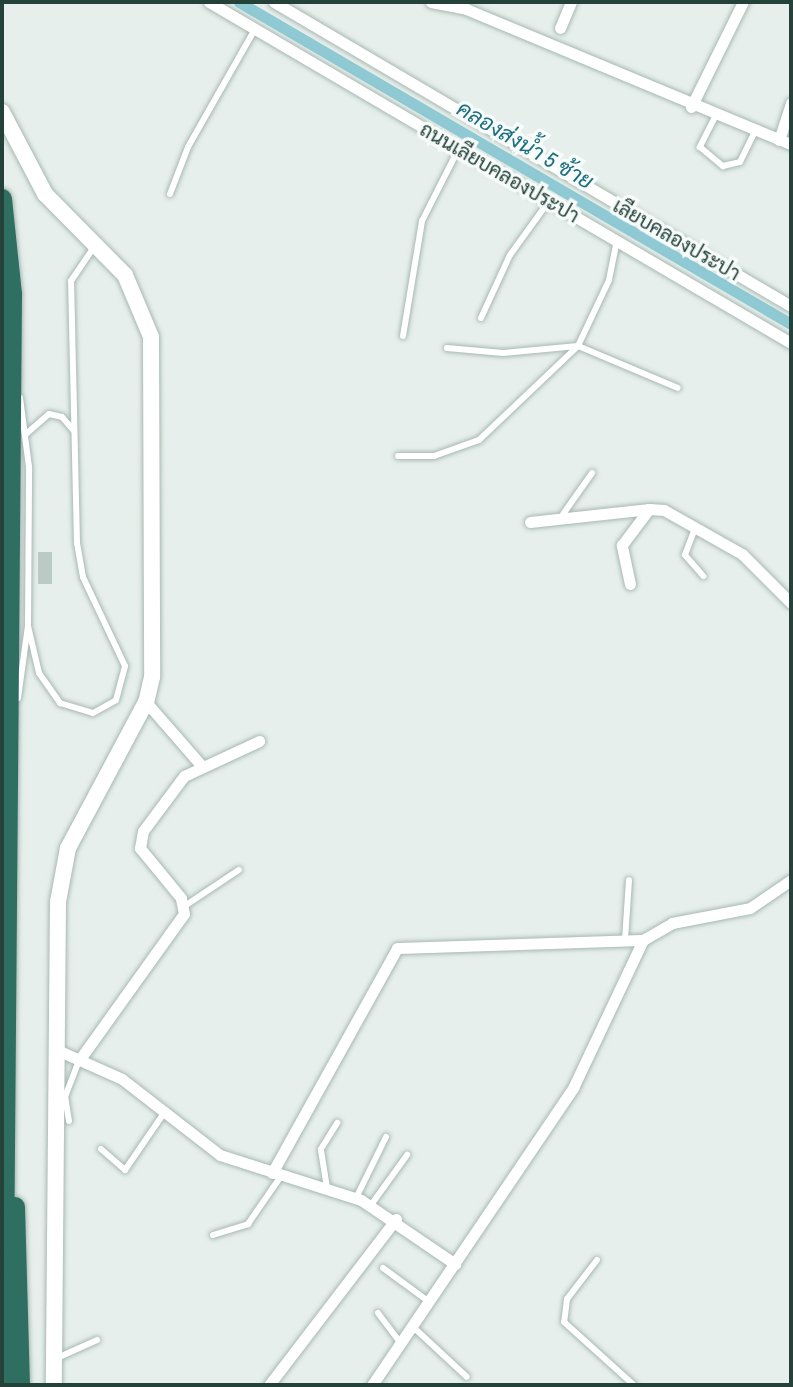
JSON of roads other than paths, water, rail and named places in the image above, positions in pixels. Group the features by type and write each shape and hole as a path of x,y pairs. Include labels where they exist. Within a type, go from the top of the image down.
{"highway":[{"path":"2,199 11,351 9,1172 3,1385"},
{"path":"9,1172 19,1247 20,1385"}],"main road":[{"path":"2,112 45,194 99,243 146,311 151,337 146,702 61,870 55,1049 54,1385"}],"street":[{"name":"ถนนเลียบคลองประปา","path":"209,2 791,343"},
{"name":"เลียบคลองประปา","path":"274,2 791,306"},
{"path":"433,2 483,15 691,107 785,142 791,103"},
{"path":"560,28 571,2"},
{"path":"691,107 743,2"},
{"path":"630,584 619,554 649,509"},
{"path":"530,522 558,519 588,510 649,509 696,526 742,554 791,603"},
{"path":"146,702 201,765"},
{"path":"80,1059 154,964 183,907 140,839 175,785 201,765 259,741"},
{"path":"277,1175 397,948 643,940 672,923 750,908 791,880"},
{"path":"372,1385 573,1088 643,940"},
{"path":"55,1049 122,1079 220,1155 356,1198 396,1219 455,1264"},
{"path":"269,1385 396,1219"},
{"path":"54,1359 61,1385"}],"lane":[{"path":"170,194 192,139 255,29"},
{"path":"715,117 700,147 723,166 740,162 755,131"},
{"path":"403,336 422,221 459,148"},
{"path":"481,318 510,255 549,201"},
{"path":"398,456 434,456 479,440 578,346 606,288 617,240"},
{"path":"28,626 39,673 60,703 93,713 116,700 125,666 78,556 71,281 99,243"},
{"path":"447,348 503,353 578,346 678,388"},
{"path":"10,738 28,626 26,434 11,351"},
{"path":"26,434 53,414 76,434"},
{"path":"558,519 592,473"},
{"path":"696,526 685,555 703,576"},
{"path":"183,907 239,870"},
{"path":"625,939 629,880"},
{"path":"69,1121 65,1097 80,1059"},
{"path":"101,1149 125,1170 164,1113"},
{"path":"327,1188 321,1149 337,1123"},
{"path":"356,1198 386,1137"},
{"path":"371,1205 407,1155"},
{"path":"213,1235 248,1224 277,1175"},
{"path":"597,1260 567,1299 564,1322 634,1385"},
{"path":"383,1268 428,1301"},
{"path":"378,1313 400,1342"},
{"path":"411,1325 467,1377"},
{"path":"54,1359 97,1340"}],"waterway":[{"name":"คลองส่งน้ำ 5 ซ้าย","path":"239,2 791,324"}]}
